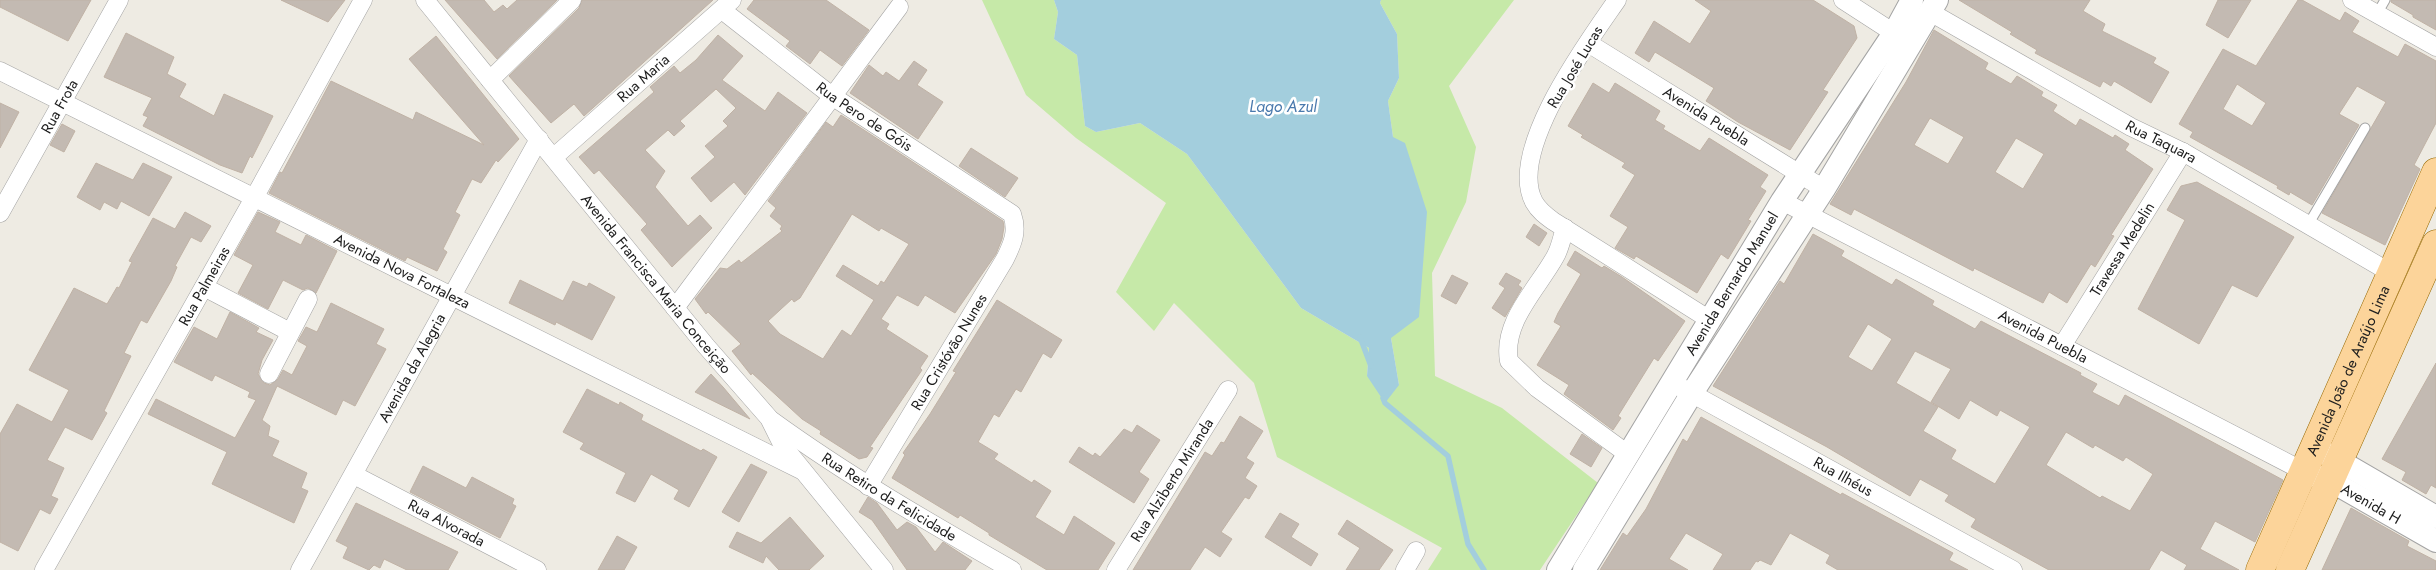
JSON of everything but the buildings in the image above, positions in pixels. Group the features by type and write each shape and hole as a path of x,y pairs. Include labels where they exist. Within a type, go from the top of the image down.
{"main road":[{"name":"Avenida João de Araújo Lima","path":"2260,570 2436,172"},
{"name":"Avenida João de Araújo Lima","path":"2290,570 2436,244"}],"street":[{"name":"Rua Frota","path":"0,213 119,0"},
{"name":"Rua Palmeiras","path":"44,570 254,198 363,0"},
{"name":"Avenida Francisca Maria Conceição","path":"425,0 675,308 769,418 783,446 884,570"},
{"path":"490,80 572,0"},
{"name":"Rua José Lucas","path":"1565,228 1540,211 1532,196 1529,185 1530,168 1539,132 1554,97 1617,0"},
{"path":"1843,0 1894,33"},
{"path":"2352,0 2381,7 2436,47"},
{"name":"Avenida Bernardo Manuel","path":"1584,570 1682,388 1710,320 1782,200 1894,33 1926,4"},
{"name":"Avenida Bernardo Manuel","path":"1558,570 1629,455 1682,388 1808,214 1824,189 1926,4"},
{"name":"Rua Taquara","path":"1926,4 2131,127 2183,152 2391,273"},
{"name":"Rua Pero de Góis","path":"727,5 832,96 1012,214"},
{"name":"Rua Maria","path":"554,157 727,5"},
{"path":"675,308 899,7"},
{"name":"Avenida Puebla","path":"1588,43 1824,189"},
{"name":"Avenida Nova Fortaleza","path":"0,71 63,100 254,198 454,295 803,471"},
{"name":"Avenida da Alegria","path":"300,570 539,139"},
{"name":"Travessa Medelin","path":"2062,346 2183,152"},
{"name":"Avenida Puebla","path":"1782,200 2303,471"},
{"name":"Rua Cristóvão Nunes","path":"868,486 1005,259 1016,229 1012,214"},
{"path":"1629,455 1537,388 1509,361 1509,344 1516,319 1556,256 1565,228 1710,320"},
{"path":"204,287 290,332"},
{"path":"269,374 308,299"},
{"name":"Rua Ilhéus","path":"1682,388 2013,570"},
{"name":"Rua Alziberto Miranda","path":"1116,570 1228,390"},
{"name":"Rua Retiro da Felicidade","path":"769,418 821,456 868,486 1012,570"},
{"name":"Avenida H","path":"2315,446 2335,470 2436,541"},
{"name":"Avenida H","path":"2303,471 2335,470 2436,516"},
{"name":"Rua Alvorada","path":"354,475 537,570"},
{"path":"1405,570 1416,551"}],"lane":[{"path":"2308,225 2365,128"}],"green space":[{"path":"982,0 1054,0 1058,12 1054,39 1077,55 1085,126 1096,132 1140,123 1187,154 1301,308 1369,348 1367,376 1399,385 1391,338 1393,137 1388,101 1399,78 1397,34 1380,3 1381,0 1514,0 1449,86 1476,147 1466,202 1432,273 1435,376 1502,408 1598,483 1540,570 1428,570 1442,548 1277,457 1254,383 1174,303 1154,331 1116,292 1166,203 1076,138 1026,95"}],"water":[{"name":"Lago Azul","path":"1054,0 1381,0 1380,3 1397,34 1399,78 1388,101 1393,137 1405,143 1427,212 1419,317 1391,338 1399,385 1385,403 1367,376 1369,348 1301,308 1187,154 1140,123 1096,132 1085,126 1077,55 1054,39 1058,12"}],"waterway":[{"path":"1360,337 1371,366"},
{"path":"1383,398 1385,403 1448,456 1468,544 1484,570"}]}
